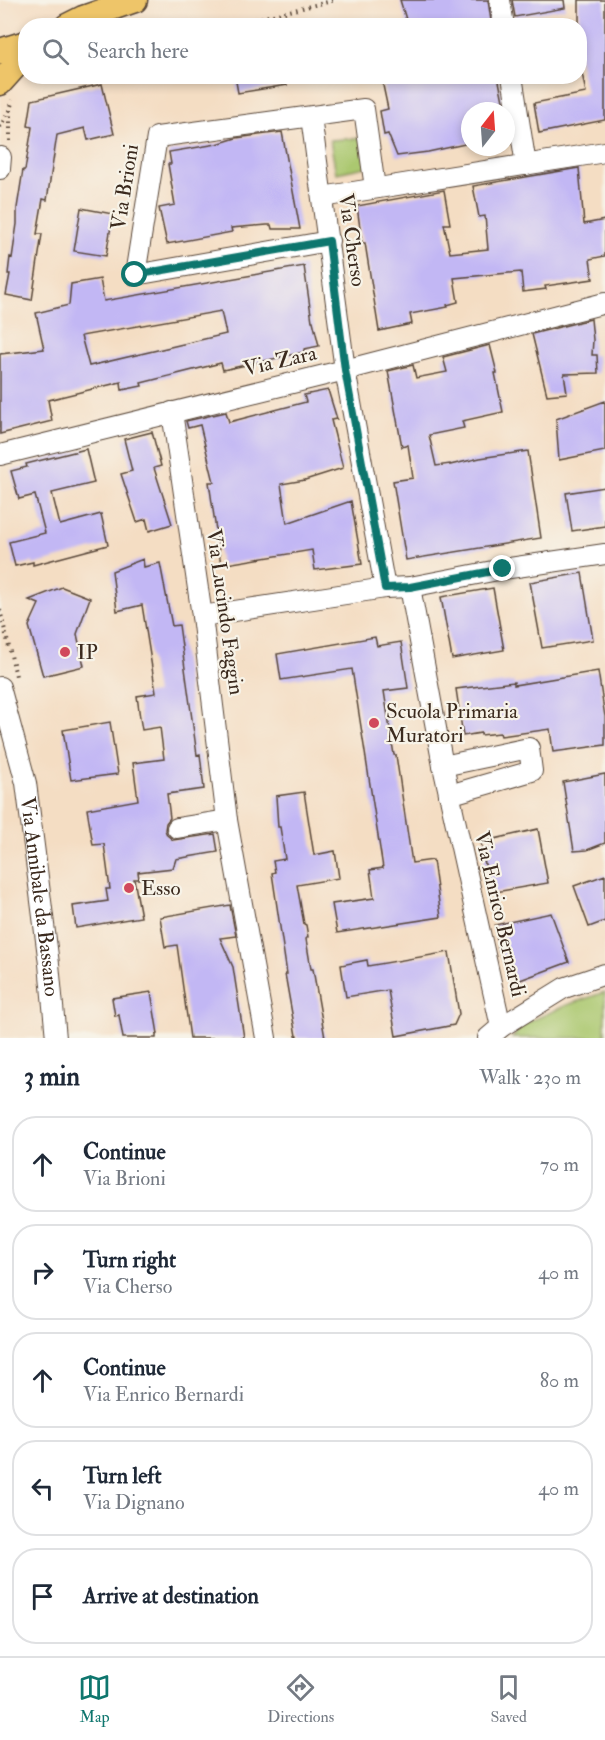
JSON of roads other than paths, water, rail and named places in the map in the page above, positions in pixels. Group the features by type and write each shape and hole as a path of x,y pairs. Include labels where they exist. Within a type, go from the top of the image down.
{"main road":[{"path":"83,18 135,0"},
{"path":"0,51 18,45"},
{"path":"0,83 18,63"}],"street":[{"path":"500,0 503,18"},
{"path":"513,84 526,165"},
{"path":"311,117 364,109 375,188"},
{"name":"Via Cherso","path":"311,117 345,370"},
{"name":"Via Brioni","path":"311,117 157,137 135,275 329,241"},
{"path":"322,197 605,152"},
{"name":"Via Zara","path":"0,455 605,303"},
{"path":"345,370 385,588"},
{"name":"Via Lucindo Faggin","path":"172,412 202,616 227,819 266,1038"},
{"path":"202,616 385,588 410,587 503,569 605,554"},
{"name":"Via Enrico Bernardi","path":"410,587 494,1033"},
{"name":"Via Annibale da Bassano","path":"0,687 26,783 56,1038"},
{"path":"442,766 529,748 532,771 449,795"},
{"path":"177,828 227,819"},
{"path":"494,1033 564,987 605,974"}],"place":[{"name":"IP","path":"65,652"},
{"name":"Scuola Primaria Muratori","path":"374,723"},
{"name":"Esso","path":"129,888"}]}
